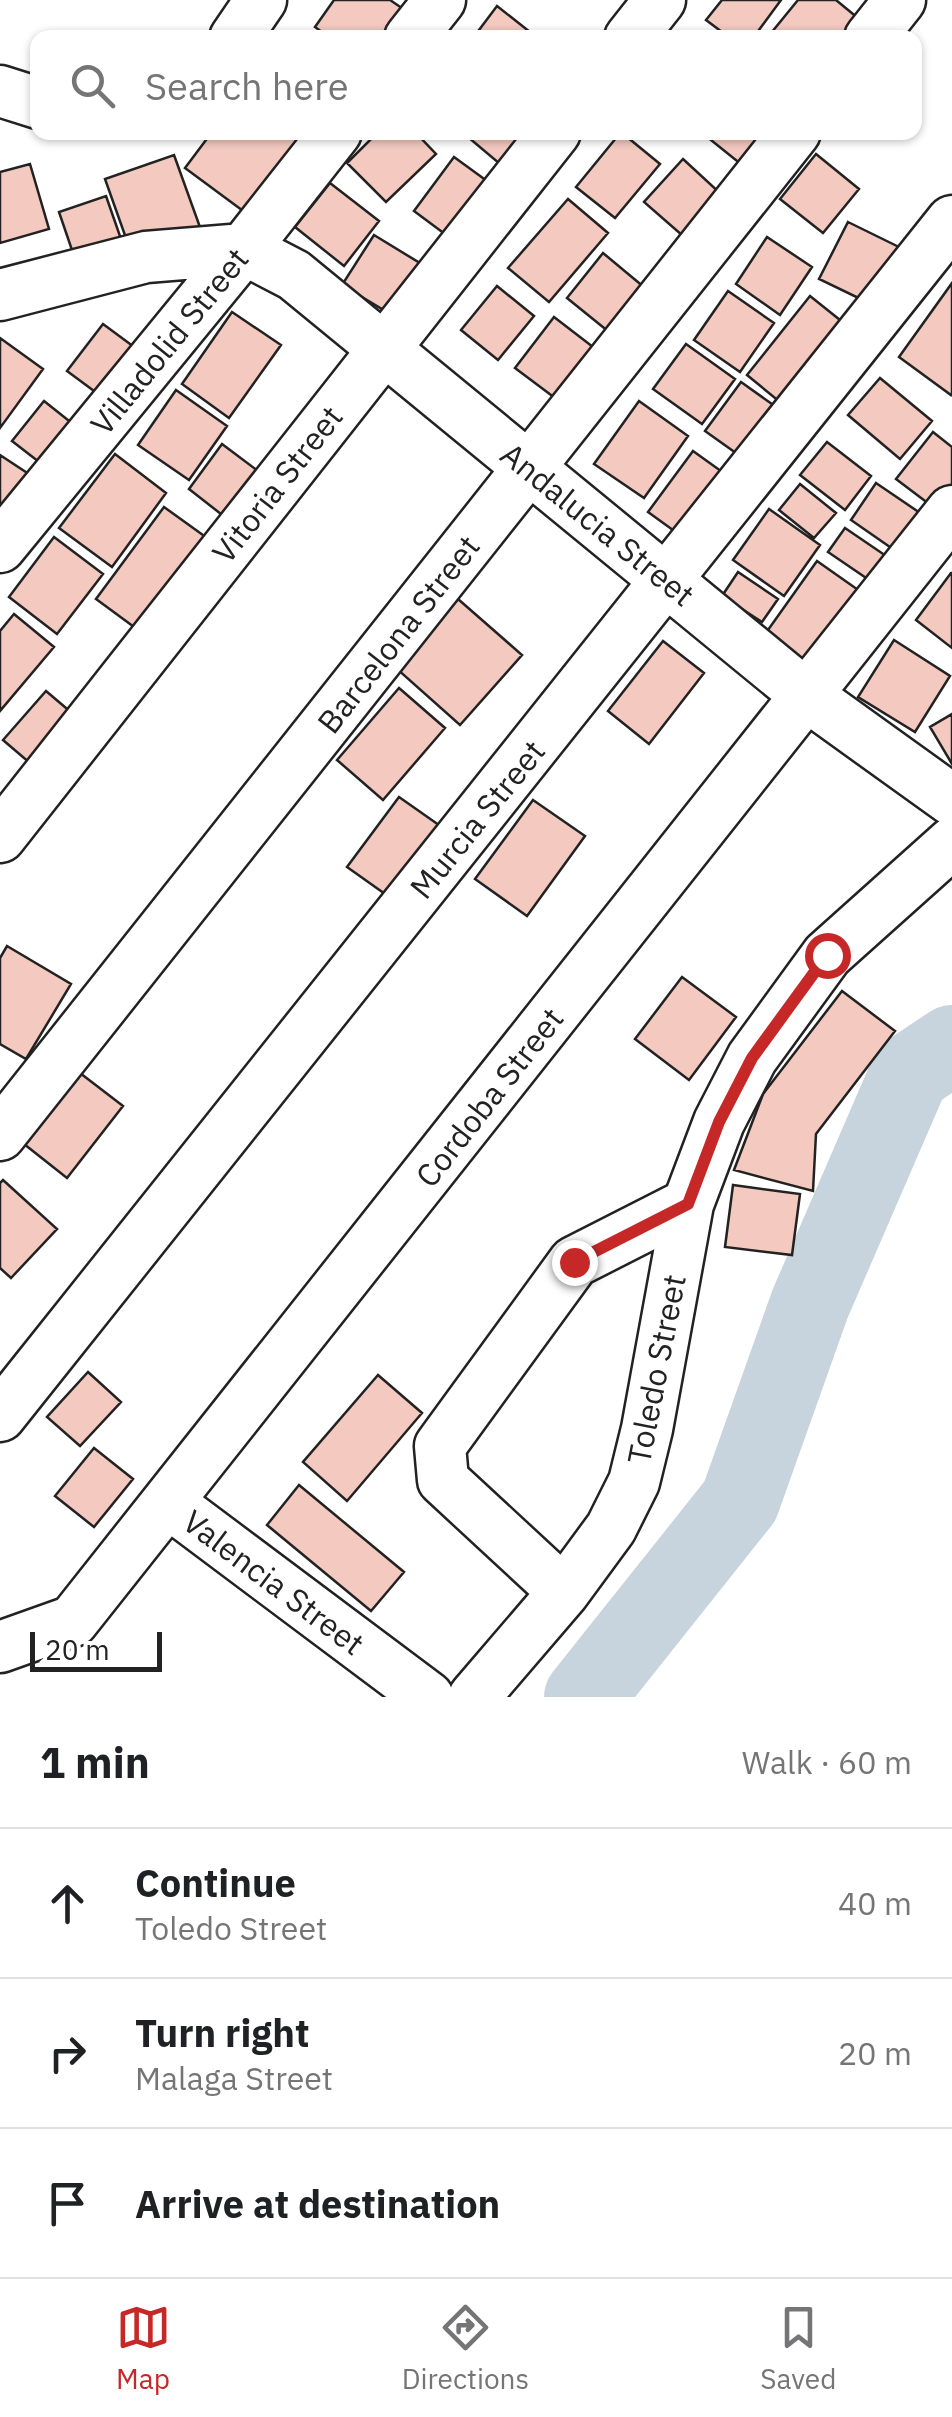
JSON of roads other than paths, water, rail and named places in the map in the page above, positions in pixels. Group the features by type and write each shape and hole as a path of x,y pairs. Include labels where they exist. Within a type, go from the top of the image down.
{"street":[{"path":"240,30 262,0"},
{"path":"416,30 440,0"},
{"path":"636,30 660,0"},
{"path":"876,30 900,0"},
{"path":"0,91 30,100"},
{"name":"Villadolid Street","path":"0,547 330,140"},
{"name":"Vitoria Street","path":"0,837 548,140"},
{"name":"Barcelona Street","path":"0,1135 789,140"},
{"name":"Murcia Street","path":"0,1416 952,220"},
{"path":"0,295 146,256 244,250"},
{"name":"Andalucia Street","path":"244,250 294,275 806,695 952,800"},
{"name":"Cordoba Street","path":"0,1647 73,1622 952,511"},
{"name":"Toledo Street","path":"474,1697 564,1592 611,1528 634,1482 688,1204 719,1122 752,1058 827,955 952,843"},
{"path":"564,1592 443,1480 440,1446 574,1262 688,1204"},
{"name":"Valencia Street","path":"169,1504 428,1697"}],"waterway":[{"path":"584,1697 740,1501 810,1304 910,1073 952,1045"}]}
